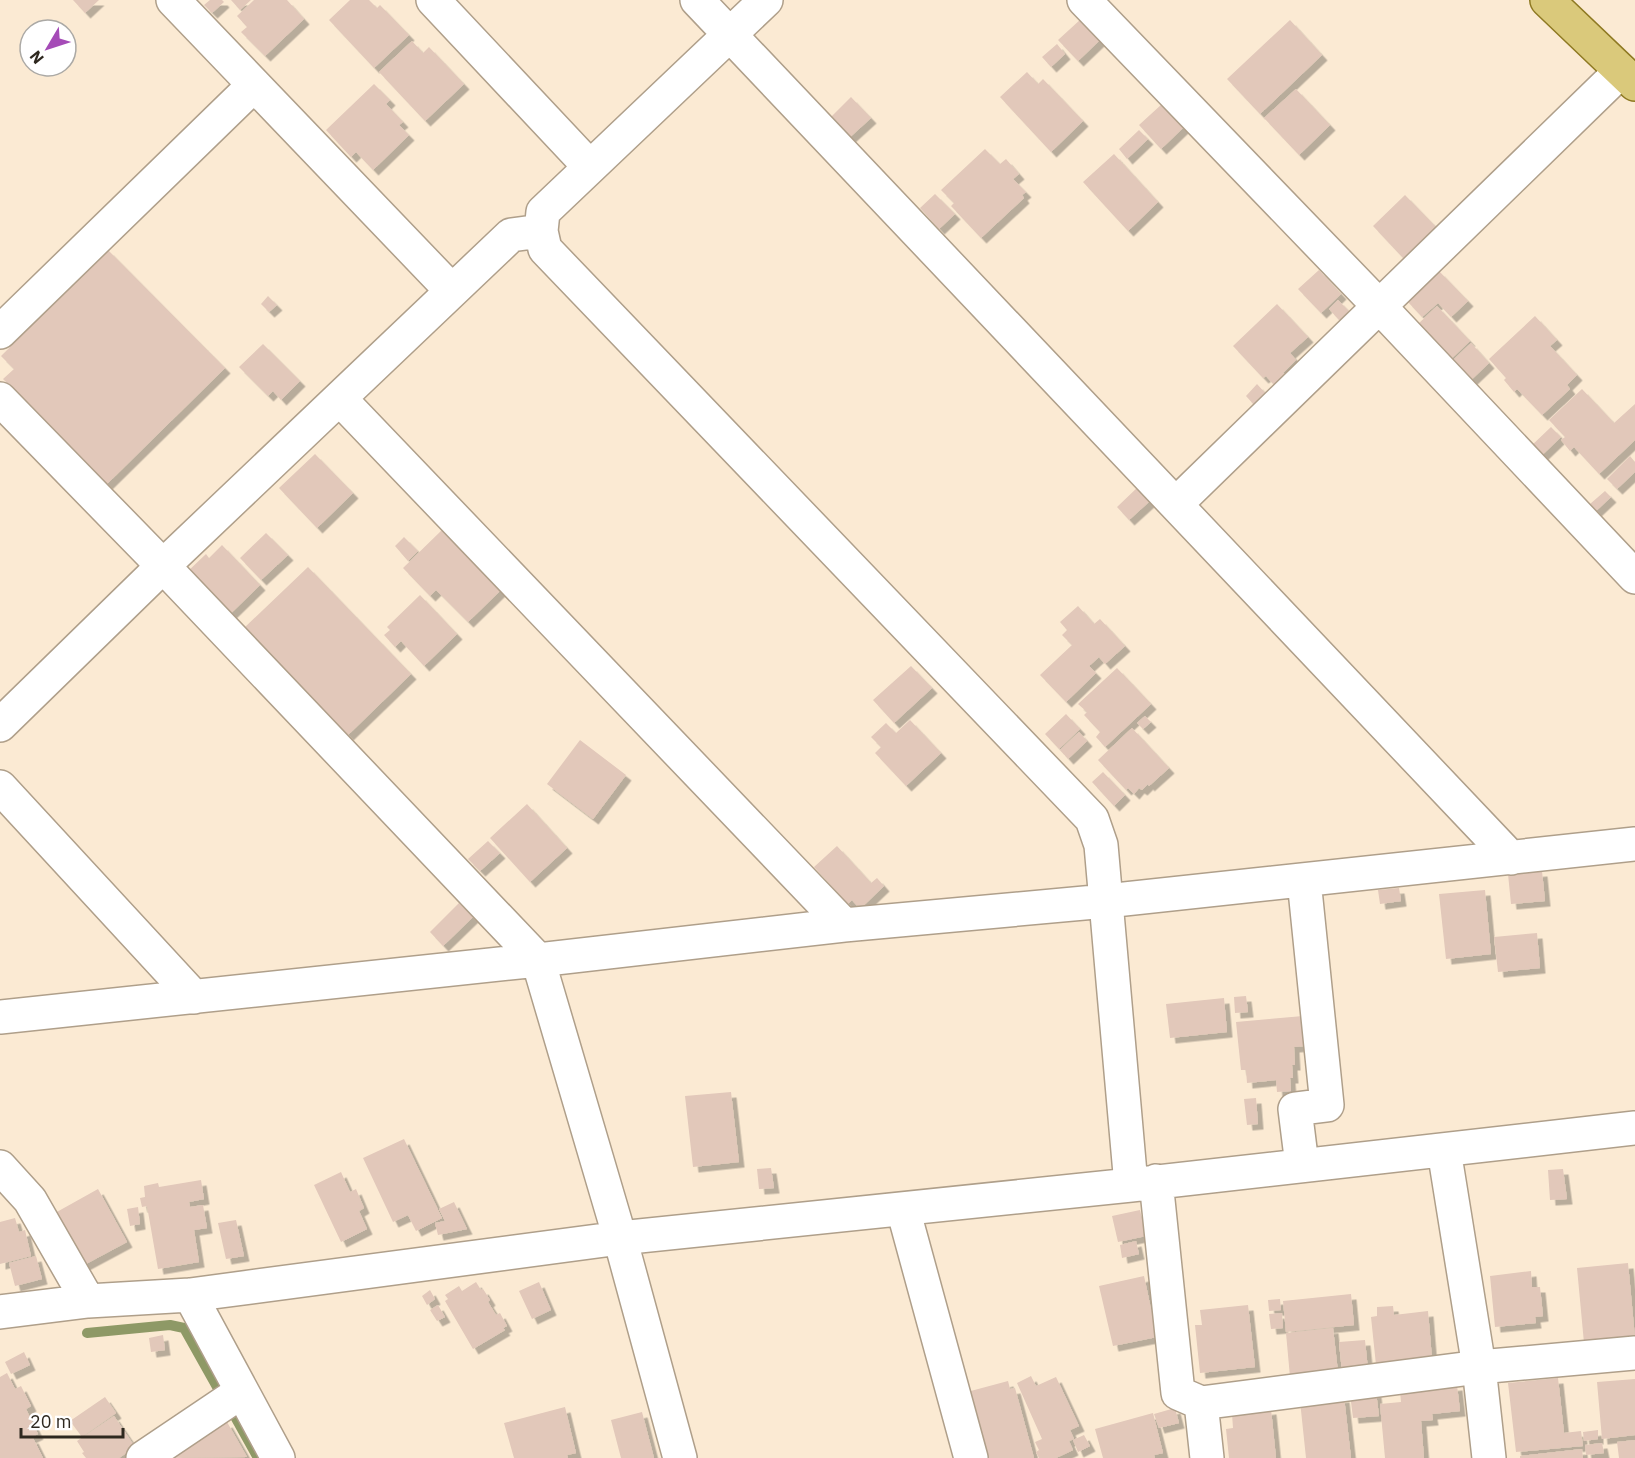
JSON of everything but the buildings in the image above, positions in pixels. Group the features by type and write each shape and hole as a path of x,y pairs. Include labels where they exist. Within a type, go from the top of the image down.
{"main road":[{"path":"1547,0 1628,78"}],"street":[{"path":"172,0 452,291"},
{"path":"433,0 590,167"},
{"path":"697,0 1511,858"},
{"path":"766,0 543,212 541,231 545,249 1092,819 1101,845 1106,901 1143,1183 1178,1393 1201,1402 1479,1367 1635,1353"},
{"path":"1084,0 1379,306 1635,577"},
{"path":"1176,504 1379,306 1628,78"},
{"path":"0,332 254,85"},
{"path":"0,725 163,566 511,235 541,231"},
{"path":"0,399 163,566 538,960 620,1238 680,1458"},
{"path":"340,399 844,925"},
{"path":"0,787 194,997"},
{"path":"0,1017 844,925 1106,901 1635,844"},
{"path":"1302,1165 1295,1109 1327,1105 1304,880"},
{"path":"0,1312 88,1301 190,1295 620,1238 1635,1128"},
{"path":"1444,1150 1479,1367 1489,1458"},
{"path":"0,1167 30,1200 88,1301"},
{"path":"903,1209 971,1458"},
{"path":"190,1295 278,1458"},
{"path":"143,1458 241,1392"},
{"path":"1201,1402 1207,1458"}],"waterway":[{"path":"87,1333 170,1325 184,1328 221,1394"},
{"path":"233,1413 258,1458"}]}
